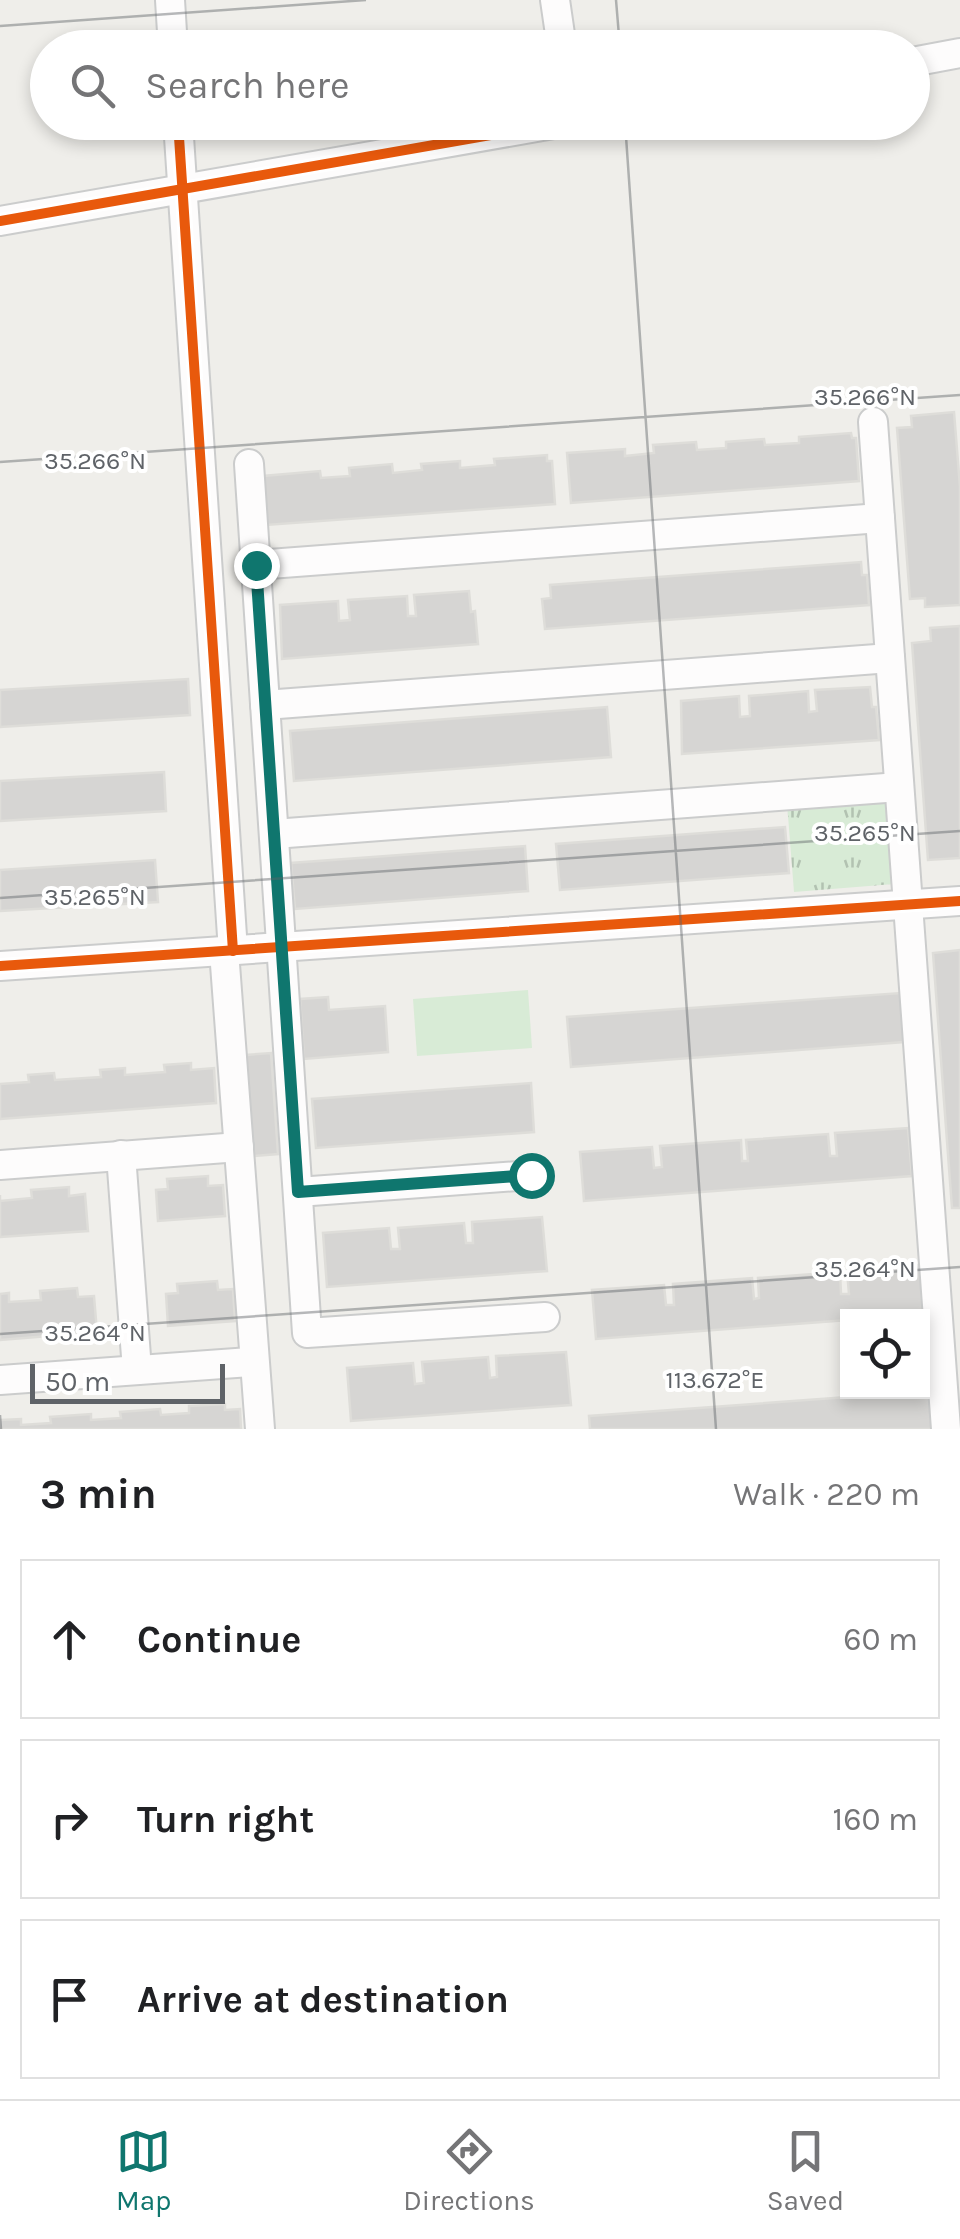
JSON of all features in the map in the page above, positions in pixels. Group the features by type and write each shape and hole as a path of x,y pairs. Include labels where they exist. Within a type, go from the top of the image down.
{"street":[{"path":"170,0 172,30"},
{"path":"555,0 559,30"},
{"path":"930,59 960,54"},
{"path":"179,140 239,1147 260,1429"},
{"path":"0,221 464,140"},
{"path":"873,422 946,1429"},
{"path":"249,464 307,1332 545,1317"},
{"path":"256,565 880,518"},
{"path":"265,705 890,658"},
{"path":"274,834 899,787"},
{"path":"0,966 960,900"},
{"path":"0,1165 239,1147"},
{"path":"122,1156 137,1370"},
{"path":"298,1192 531,1175"},
{"path":"0,1380 250,1362"}],"green space":[{"path":"887,796 894,884 794,892 787,803"},
{"path":"528,990 532,1048 417,1056 413,999"}],"building":[{"path":"954,412 960,487 960,605 925,607 925,598 910,599 897,428 912,427 911,416"},
{"path":"851,433 856,438 859,481 571,503 567,453 625,449 625,456 654,453 653,445 696,442 697,450 726,448 726,442 764,439 765,445 799,443 799,437"},
{"path":"547,455 547,461 552,461 555,504 266,525 263,476 320,471 321,478 350,476 349,468 392,464 393,473 422,470 421,464 460,461 460,468 495,465 494,459"},
{"path":"861,562 862,575 867,575 869,605 545,629 542,599 551,598 550,585"},
{"path":"469,591 478,644 282,659 280,605 338,601 339,621 350,620 348,600 407,596 408,616 416,616 414,595"},
{"path":"960,626 960,858 928,860 912,643 931,641 930,628"},
{"path":"188,679 190,715 0,727 0,690"},
{"path":"870,687 879,740 682,754 681,701 739,696 740,717 750,716 749,696 808,691 809,712 817,711 815,690"},
{"path":"607,707 611,757 294,781 290,731"},
{"path":"164,772 166,811 0,821 0,781"},
{"path":"785,827 789,873 560,890 556,844"},
{"path":"525,846 528,891 295,909 291,863"},
{"path":"155,860 158,902 0,911 0,870"},
{"path":"960,950 960,1208 952,1208 933,953"},
{"path":"901,993 904,1042 571,1067 567,1017"},
{"path":"328,997 329,1010 385,1006 388,1052 304,1059 300,999"},
{"path":"271,1053 278,1154 253,1156 246,1055"},
{"path":"191,1063 191,1070 214,1068 216,1103 0,1119 0,1084 29,1082 28,1075 54,1073 55,1080 101,1077 100,1070 125,1068 125,1075 165,1072 164,1065"},
{"path":"531,1083 534,1132 316,1148 312,1099"},
{"path":"908,1128 912,1176 584,1201 580,1152 652,1147 654,1168 662,1167 660,1146 741,1140 742,1161 748,1161 746,1140 828,1134 830,1156 837,1156 835,1133"},
{"path":"208,1176 208,1186 223,1185 225,1216 158,1221 156,1190 168,1189 167,1179"},
{"path":"69,1187 69,1196 85,1194 88,1231 0,1237 0,1201 32,1198 31,1190"},
{"path":"542,1217 547,1271 327,1287 323,1233 389,1228 391,1249 400,1249 398,1228 464,1223 466,1243 473,1243 472,1222"},
{"path":"920,1265 923,1309 840,1309 840,1321 596,1339 592,1290 664,1285 666,1305 674,1305 673,1284 752,1278 754,1299 759,1298 758,1278 840,1272 841,1294 849,1294 847,1271"},
{"path":"217,1281 218,1290 233,1289 235,1321 168,1326 166,1294 178,1293 177,1284"},
{"path":"77,1288 78,1297 94,1296 97,1332 0,1340 0,1294 9,1293 9,1302 41,1300 40,1291"},
{"path":"566,1352 571,1405 351,1421 347,1368 413,1363 415,1384 424,1383 422,1362 488,1357 490,1378 497,1377 496,1356"},
{"path":"840,1398 930,1399 932,1429 590,1429 589,1416"},
{"path":"225,1404 225,1410 240,1409 241,1429 0,1429 0,1420 21,1419 21,1425 51,1423 50,1417 91,1414 91,1420 121,1418 120,1412 160,1409 161,1415 189,1413 189,1406"}],"cycle path":[{"path":"179,140 233,951"},
{"path":"0,221 462,140"},
{"path":"0,966 960,901"}],"route":[{"path":"256,565 298,1192 531,1175"}]}
